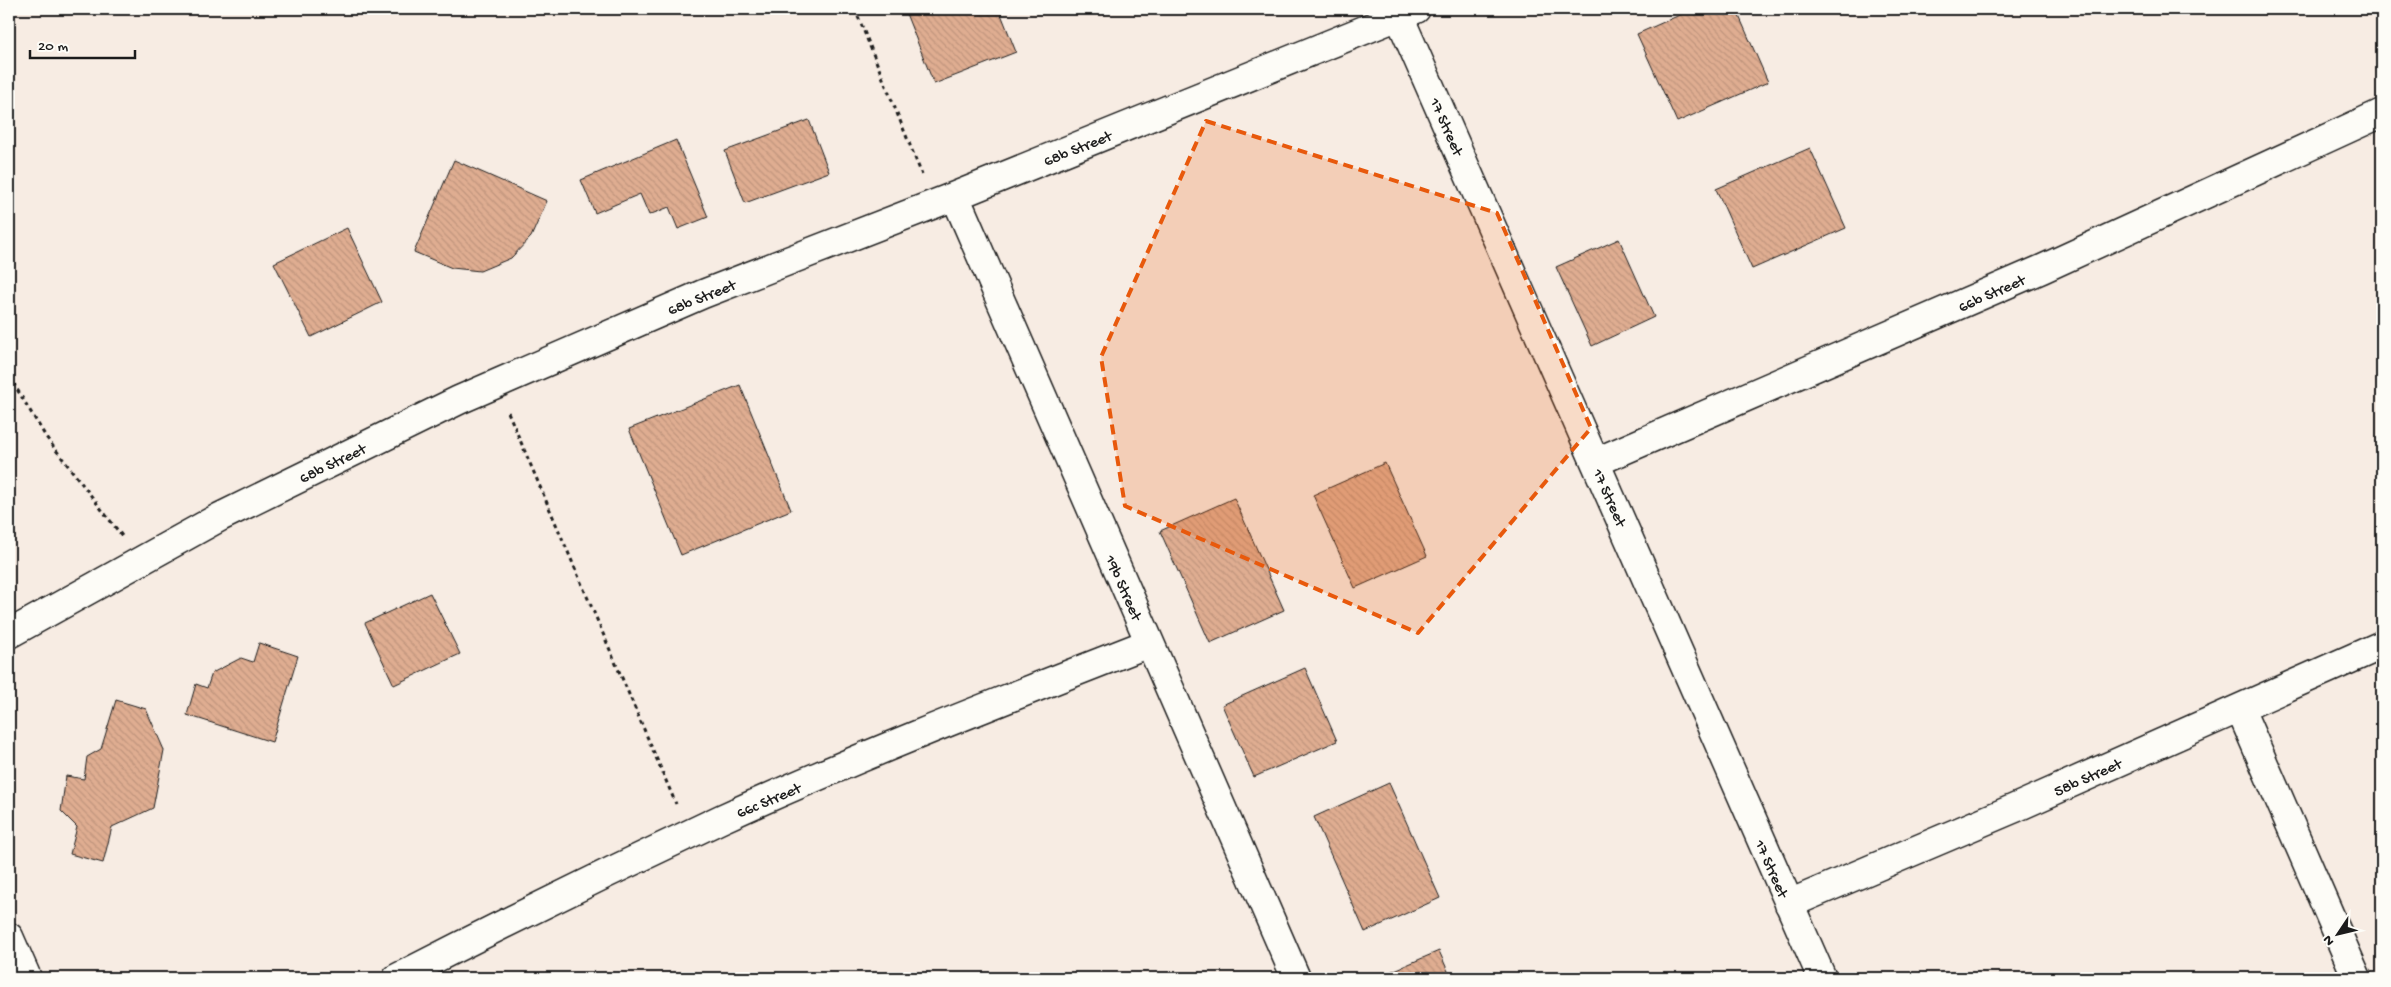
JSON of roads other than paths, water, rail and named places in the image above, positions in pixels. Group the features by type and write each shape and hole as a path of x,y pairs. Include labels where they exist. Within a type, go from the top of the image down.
{"street":[{"name":"68b Street","path":"9,634 220,517 496,384 704,294 944,200 1408,12"},
{"name":"17 Street","path":"1408,12 1596,462 1822,978"},
{"name":"66b Street","path":"1596,462 2042,269 2382,113"},
{"name":"19b Street","path":"944,200 1149,643 1296,978"},
{"name":"66c Street","path":"397,978 513,918 689,835 934,727 1149,643"},
{"name":"58b Street","path":"1789,904 2240,710 2382,645"},
{"path":"2240,710 2357,978"},
{"path":"9,937 27,978"}]}
